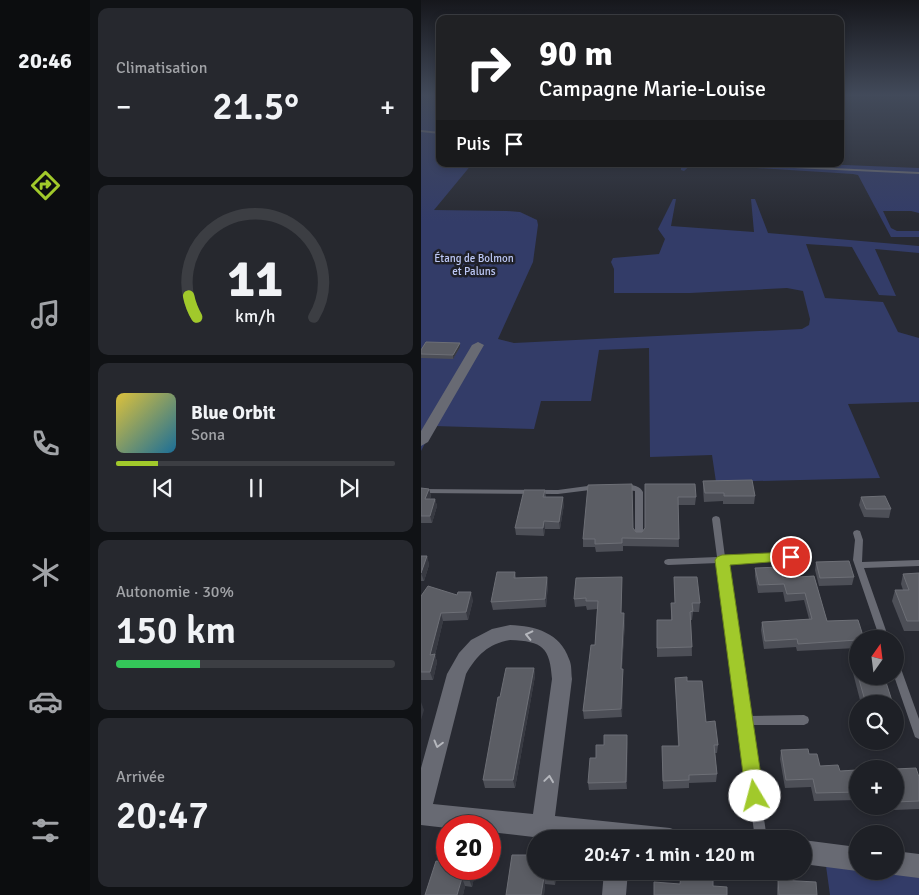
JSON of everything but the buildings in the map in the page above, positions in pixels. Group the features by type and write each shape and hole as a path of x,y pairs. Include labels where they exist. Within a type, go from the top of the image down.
{"street":[{"path":"421,442 478,345"},
{"path":"421,807 457,674 464,661 477,645 502,633 530,634 554,648 561,660 562,679 542,827"},
{"path":"421,814 568,830"},
{"path":"812,853 849,858"},
{"path":"904,865 919,866"},
{"path":"614,895 615,880"}],"lane":[{"path":"792,167 919,173"},
{"path":"421,491 558,492 602,487"},
{"path":"618,487 638,489 639,536"},
{"path":"716,519 760,830"},
{"path":"857,533 859,565 882,630"},
{"path":"668,562 791,557"},
{"path":"859,565 919,563"},
{"path":"902,685 919,734"},
{"path":"745,721 804,720"}],"green space":[{"name":"Étang de Bolmon et Paluns","path":"421,138 436,138 436,167 470,167 434,210 520,212 537,220 533,262 498,339 514,343 802,329 809,325 810,319 803,291 787,288 690,293 614,293 614,269 611,262 613,258 659,254 665,239 658,229 673,199 676,199 671,226 754,232 751,199 755,199 768,233 919,246 919,253 875,249 896,296 879,295 852,247 806,244 825,298 883,302 898,332 919,338 919,402 848,404 880,478 716,482 712,455 650,457 649,348 599,350 591,401 541,401 534,429 434,426 421,451"},
{"path":"844,165 919,168 919,213 911,211 883,211 891,228 897,231 919,231 919,237 891,237 858,175 740,167 844,167"},
{"path":"681,167 689,167 684,171 681,170"},
{"path":"826,866 849,868 849,880 904,880 904,875 919,876 919,895 830,895"}],"route":[{"path":"755,796 722,560 791,557"}]}
